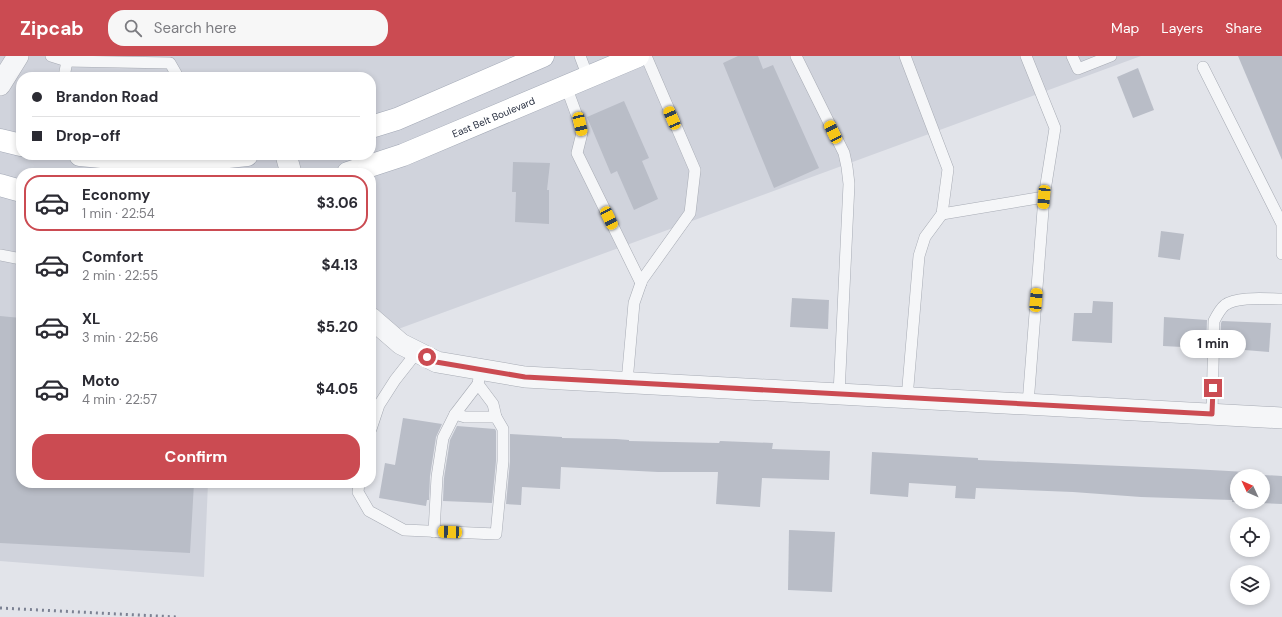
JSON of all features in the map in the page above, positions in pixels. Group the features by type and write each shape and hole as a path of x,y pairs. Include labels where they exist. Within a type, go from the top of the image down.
{"main road":[{"path":"376,125 396,119 543,56"},
{"name":"East Belt Boulevard","path":"363,168 403,155 638,56"},
{"path":"0,140 16,144"},
{"path":"146,160 174,160"},
{"path":"0,185 16,190"}],"street":[{"path":"0,85 18,56"},
{"path":"376,322 402,344 436,362 479,377 525,377 627,382 1282,418"}],"lane":[{"path":"51,56 67,61 170,63 175,72"},
{"path":"580,56 588,77"},
{"path":"627,382 634,303 642,280 690,214 695,170 646,56"},
{"path":"796,56 844,153 847,167 849,184 839,394"},
{"path":"905,56 948,169 942,214 926,237 919,256 907,398"},
{"path":"1026,56 1055,128 1044,197 1028,404"},
{"path":"1072,56 1078,69 1111,56"},
{"path":"65,72 67,61"},
{"path":"1203,67 1282,224 1282,254"},
{"path":"566,86 582,133 577,153 641,284"},
{"path":"942,214 1044,197"},
{"path":"0,255 16,258"},
{"path":"1212,414 1214,321 1218,312 1226,304 1240,300 1282,299"},
{"path":"376,414 379,405 395,380 418,352"},
{"path":"358,488 358,492 368,511 404,530 434,532 496,534 503,461 503,429 496,417 493,404 479,377 455,414 443,438 438,477 434,532"},
{"path":"455,414 465,417 496,417"}],"shaded area":[{"path":"0,56 1141,56 376,337 376,168 16,168 16,488 208,488 204,577 0,561"}],"building":[{"path":"738,56 758,56 763,69 773,65 819,168 774,188 723,63"},
{"path":"1238,56 1282,56 1282,160"},
{"path":"1138,68 1154,110 1133,118 1117,77"},
{"path":"624,101 649,158 642,161 658,199 634,210 617,171 611,174 587,117"},
{"path":"513,162 550,163 547,190 549,190 549,224 515,222 516,192 512,192"},
{"path":"1161,231 1184,234 1180,260 1158,257"},
{"path":"792,298 829,300 828,329 790,327"},
{"path":"1093,301 1113,302 1112,343 1072,341 1074,313 1092,313"},
{"path":"0,316 16,318 16,488 194,488 190,553 0,543"},
{"path":"1164,317 1207,320 1206,347 1163,346"},
{"path":"1222,321 1271,323 1269,352 1220,348"},
{"path":"403,418 442,424 436,437 430,476 429,500 427,500 426,506 379,498 385,463 395,465"},
{"path":"457,426 495,429 496,431 496,461 492,503 443,501 444,478 450,440"},
{"path":"510,434 562,438 616,439 629,441 719,443 720,441 773,443 772,449 830,451 829,480 762,478 760,507 716,504 718,472 658,472 561,467 560,489 522,487 521,505 506,504 510,462"},
{"path":"872,452 978,458 978,460 1230,471 1230,500 1141,497 1073,492 976,488 975,499 955,498 956,486 909,483 908,497 870,494"},
{"path":"1270,475 1282,476 1282,504 1270,504"},
{"path":"789,530 835,532 832,592 788,590"}],"railway":[{"path":"0,608 177,617"}],"route":[{"path":"427,357 436,362 525,377 1212,414 1213,388"}]}
